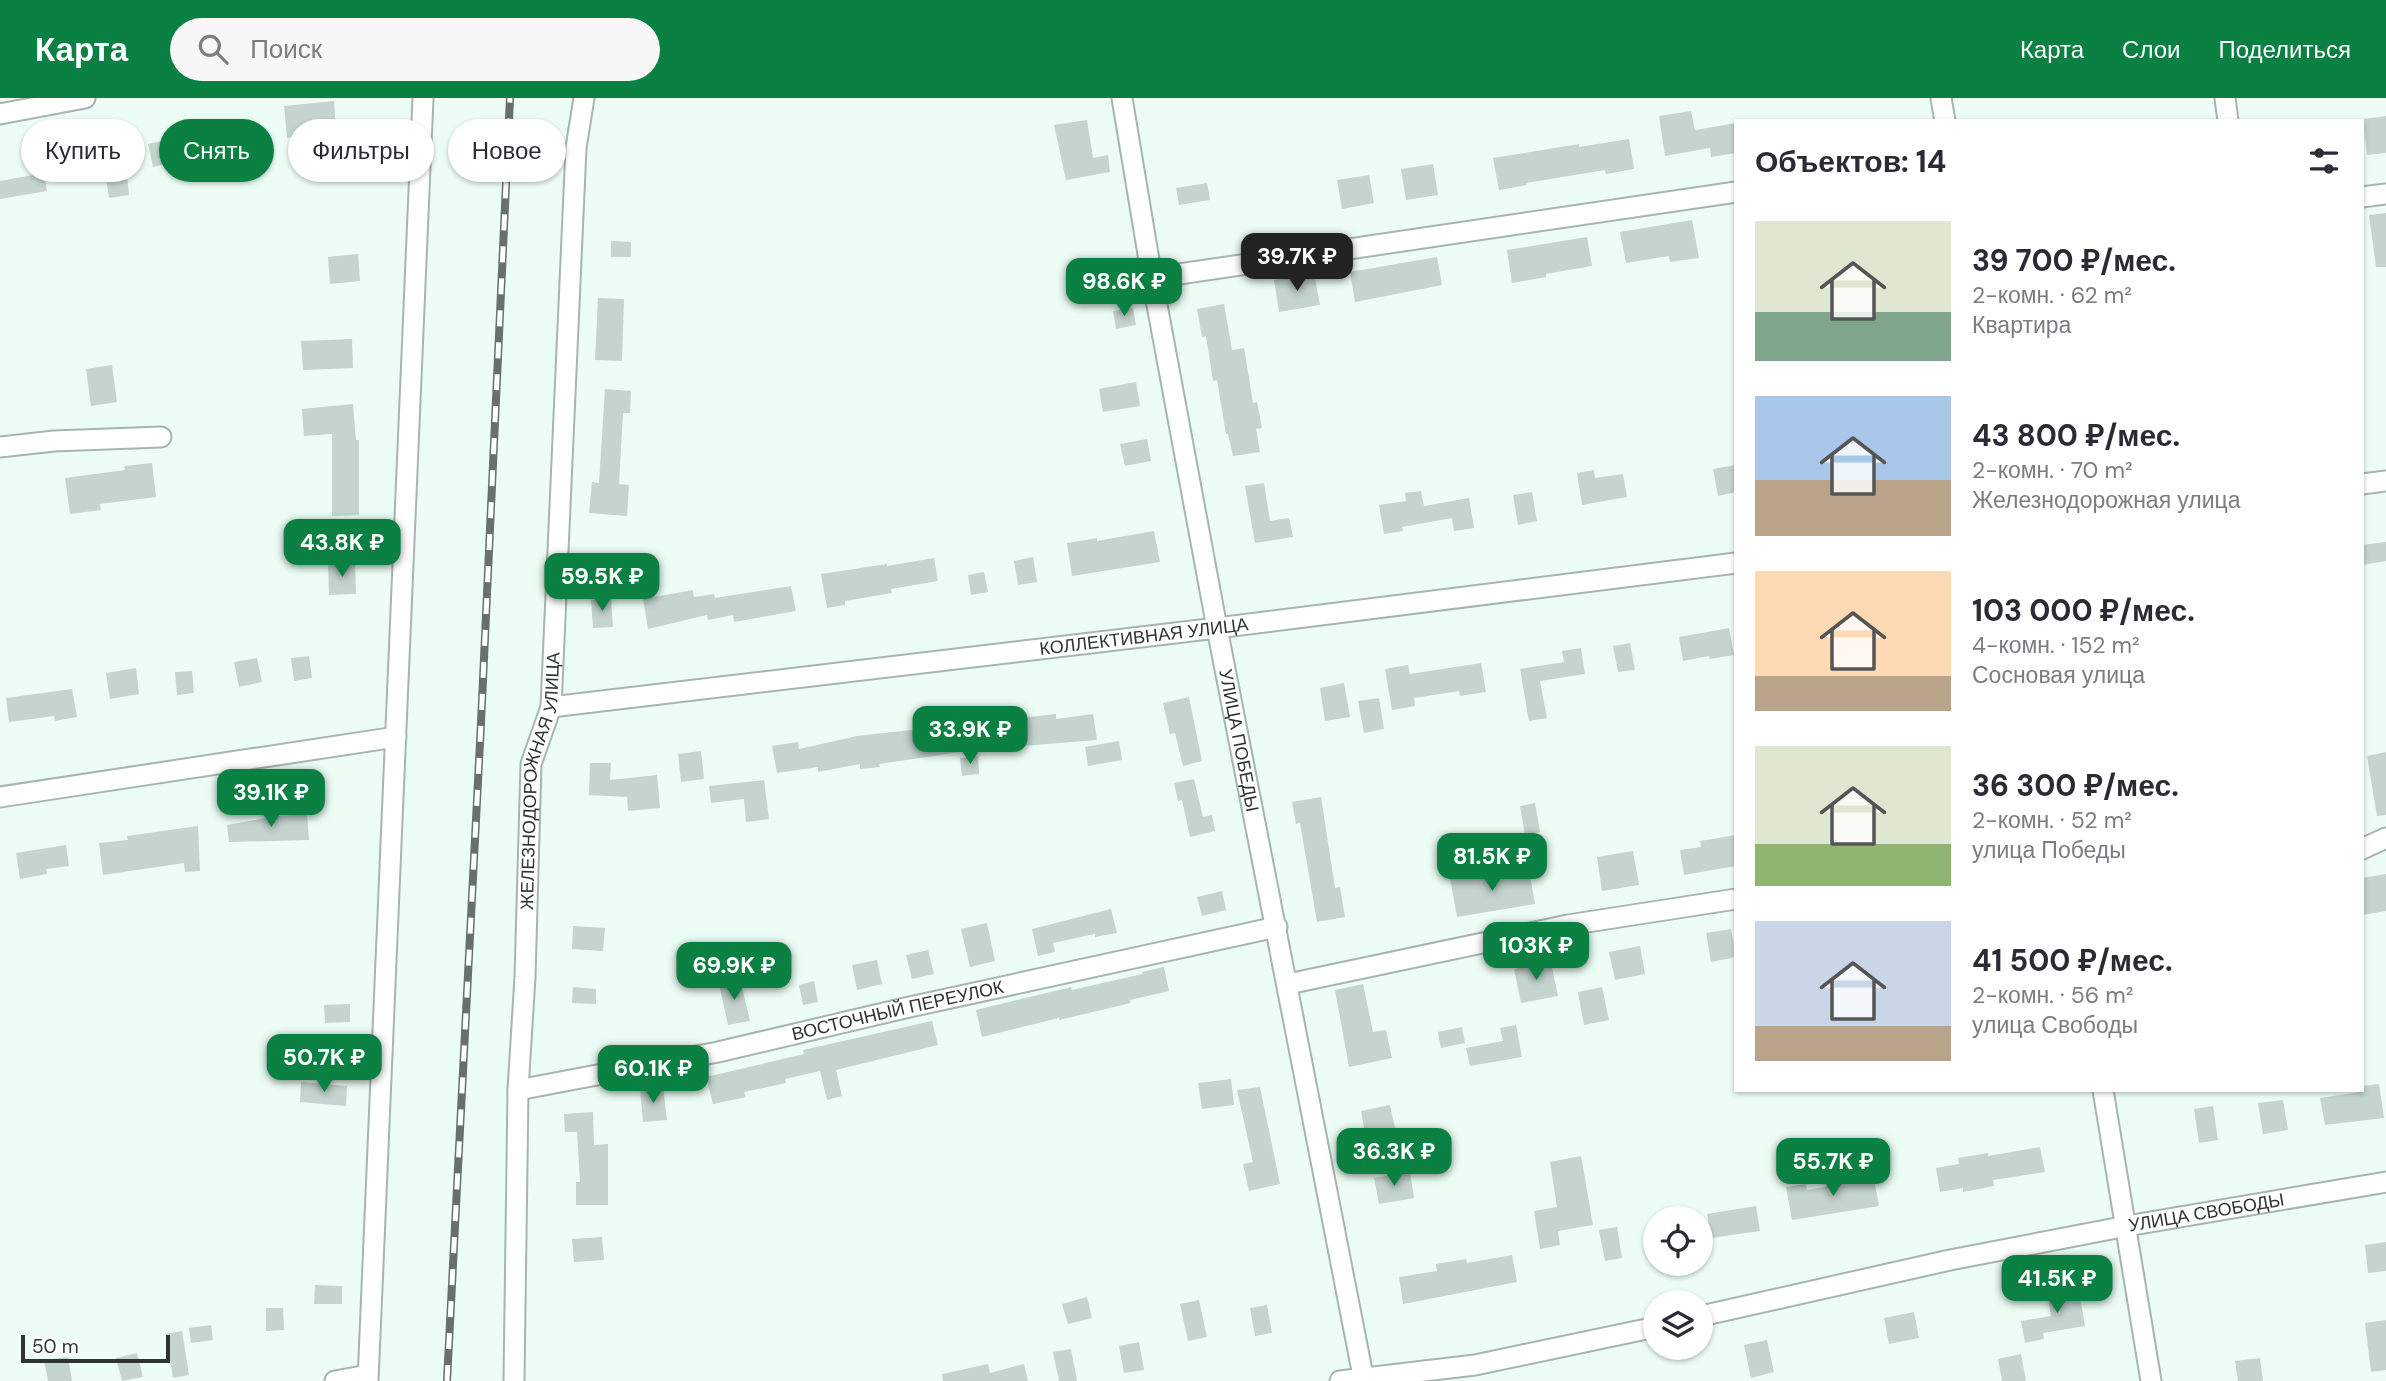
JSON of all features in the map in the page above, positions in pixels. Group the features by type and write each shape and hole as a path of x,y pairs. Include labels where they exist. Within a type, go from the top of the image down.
{"street":[{"path":"0,114 85,98"},
{"path":"335,1381 368,1378 424,98"},
{"name":"ЖЕЛЕЗНОДОРОЖНАЯ УЛИЦА","path":"514,1381 518,1090 525,977 531,764 551,707 576,148 584,98"},
{"name":"УЛИЦА ПОБЕДЫ","path":"1122,98 1152,278 1217,628 1364,1379"},
{"path":"1941,98 1945,119"},
{"path":"2225,98 2228,119"},
{"path":"1152,278 1734,192"},
{"path":"2364,197 2386,194"},
{"path":"0,447 54,441 161,437"},
{"path":"2364,484 2386,481"},
{"name":"КОЛЛЕКТИВНАЯ УЛИЦА","path":"551,707 1734,563"},
{"path":"0,797 396,737"},
{"path":"2364,848 2386,838"},
{"path":"1288,984 1568,925 1734,899"},
{"name":"ВОСТОЧНЫЙ ПЕРЕУЛОК","path":"518,1090 718,1052 905,1008 1277,927"},
{"path":"2103,1092 2151,1381"},
{"name":"УЛИЦА СВОБОДЫ","path":"1713,1313 1950,1260 2127,1226 2386,1182"},
{"path":"1340,1381 1475,1365 1643,1329"}],"building":[{"path":"334,101 335,119 288,119 287,138 284,106"},
{"path":"1691,111 1695,130 1734,123 1734,153 1711,157 1710,148 1665,156 1659,116"},
{"path":"2386,116 2386,153 2367,155 2363,119"},
{"path":"1087,120 1093,158 1108,155 1110,172 1066,180 1054,125"},
{"path":"1629,139 1634,169 1606,174 1605,170 1499,190 1493,158"},
{"path":"159,142 159,166 153,167 148,144"},
{"path":"1433,164 1438,195 1406,200 1401,169"},
{"path":"1369,175 1374,203 1342,209 1337,180"},
{"path":"21,177 21,182 46,182 47,191 0,199 0,181"},
{"path":"107,182 128,182 129,195 109,198"},
{"path":"1207,183 1210,200 1179,205 1176,188"},
{"path":"2386,213 2386,267 2376,267 2369,215"},
{"path":"1692,220 1699,258 1670,262 1669,256 1626,263 1620,232"},
{"path":"1587,237 1592,266 1512,283 1507,250"},
{"path":"611,241 631,242 631,257 611,257"},
{"path":"358,254 360,281 330,284 328,257"},
{"path":"1437,257 1442,285 1355,302 1350,272"},
{"path":"1314,273 1320,305 1279,312 1274,280"},
{"path":"598,298 624,299 622,361 595,360"},
{"path":"1224,304 1232,350 1244,348 1253,403 1257,402 1262,428 1256,429 1260,452 1233,456 1226,434 1217,380 1213,381 1206,336 1202,337 1197,309"},
{"path":"1133,308 1136,325 1116,329 1113,311"},
{"path":"352,339 353,368 303,370 301,341"},
{"path":"112,365 117,402 91,406 86,369"},
{"path":"1136,382 1140,406 1103,412 1099,389"},
{"path":"605,389 631,391 630,413 623,413 619,484 629,485 627,516 589,513 592,482 599,483"},
{"path":"353,404 356,440 359,440 359,515 332,516 332,434 304,436 302,409"},
{"path":"1147,439 1151,461 1125,466 1120,444"},
{"path":"152,463 156,497 100,504 101,510 70,514 65,478 125,470 124,466"},
{"path":"1734,465 1734,492 1718,496 1713,469"},
{"path":"1594,470 1595,478 1623,474 1627,497 1582,505 1577,473"},
{"path":"1264,483 1270,521 1289,518 1293,537 1255,543 1245,486"},
{"path":"1421,491 1424,506 1469,498 1474,528 1454,531 1452,518 1402,527 1403,531 1384,534 1379,505 1406,501 1405,493"},
{"path":"1532,492 1537,521 1518,525 1513,495"},
{"path":"1154,531 1160,562 1072,576 1067,543 1097,538 1097,541"},
{"path":"2386,542 2386,561 2364,565 2364,545"},
{"path":"1033,557 1037,582 1018,585 1014,561"},
{"path":"934,558 938,581 891,589 892,593 845,601 845,605 827,608 821,574"},
{"path":"355,562 356,594 329,595 328,563"},
{"path":"984,572 988,592 971,595 968,575"},
{"path":"791,586 796,611 734,622 733,615 708,620 707,615 648,629 643,599 693,590 694,597 714,594 715,598"},
{"path":"611,598 613,627 593,628 591,600"},
{"path":"1729,628 1734,655 1683,661 1679,637"},
{"path":"1630,643 1635,670 1618,672 1613,646"},
{"path":"1581,648 1585,674 1540,681 1547,718 1529,721 1520,669 1564,662 1562,651"},
{"path":"309,656 312,678 294,681 291,658"},
{"path":"257,658 262,682 239,687 234,662"},
{"path":"1481,663 1486,692 1460,696 1459,691 1414,698 1415,706 1392,710 1385,669 1408,665 1410,674"},
{"path":"136,668 139,694 110,699 106,673"},
{"path":"192,671 194,693 177,695 175,672"},
{"path":"1344,683 1350,717 1325,721 1320,688"},
{"path":"72,689 77,717 55,721 54,716 9,722 6,698"},
{"path":"1189,697 1202,761 1183,766 1175,733 1170,734 1163,703"},
{"path":"1379,698 1384,729 1364,733 1358,701"},
{"path":"1056,714 1056,719 1093,714 1097,740 1023,746 1020,718"},
{"path":"964,724 967,751 879,764 880,767 860,769 860,764 818,772 818,767 777,773 772,746 798,742 799,749 857,736"},
{"path":"1119,741 1122,760 1088,766 1085,747"},
{"path":"701,751 704,779 681,782 678,754"},
{"path":"2386,752 2386,815 2377,816 2367,756"},
{"path":"978,756 979,774 962,776 960,758"},
{"path":"590,763 611,763 610,780 657,775 660,808 628,811 627,797 589,795"},
{"path":"1194,779 1203,817 1212,815 1215,831 1190,837 1182,800 1178,801 1174,783"},
{"path":"764,780 769,819 746,822 744,799 711,803 709,786"},
{"path":"1321,797 1335,888 1340,887 1345,917 1317,922 1300,823 1296,824 1292,802"},
{"path":"1535,803 1540,832 1525,835 1520,806"},
{"path":"307,814 309,840 229,842 227,825 277,816"},
{"path":"198,826 200,871 185,872 184,863 103,875 99,843 128,840 127,836"},
{"path":"1734,835 1734,866 1684,875 1680,850 1701,847 1700,841"},
{"path":"66,845 69,866 46,869 47,874 20,879 16,853"},
{"path":"1633,851 1639,885 1602,891 1597,857"},
{"path":"1529,870 1535,904 1457,917 1450,878 1480,873 1480,878"},
{"path":"2386,874 2386,911 2364,915 2364,878"},
{"path":"1222,891 1226,910 1202,916 1197,897"},
{"path":"1111,909 1117,933 1095,937 1095,934 1053,943 1055,952 1038,956 1032,929"},
{"path":"987,923 995,961 970,967 961,929"},
{"path":"573,926 605,928 603,951 572,949"},
{"path":"1731,929 1734,957 1711,962 1706,933"},
{"path":"1640,946 1645,974 1615,980 1609,952"},
{"path":"928,950 934,974 912,979 906,955"},
{"path":"877,960 882,984 857,990 852,965"},
{"path":"1551,962 1558,996 1521,1003 1514,969"},
{"path":"1164,967 1169,991 1130,1000 1131,1003 982,1037 976,1010"},
{"path":"740,979 750,1021 728,1025 719,984"},
{"path":"814,981 818,1002 803,1005 799,985"},
{"path":"1363,984 1373,1032 1386,1030 1392,1058 1349,1067 1335,990"},
{"path":"573,987 596,989 596,1004 572,1003"},
{"path":"1602,987 1609,1020 1584,1025 1578,992"},
{"path":"350,1004 350,1022 325,1023 324,1005"},
{"path":"932,1021 938,1045 836,1070 842,1096 827,1100 820,1071 785,1079 786,1083 744,1092 746,1097 713,1104 706,1077 804,1054 803,1050"},
{"path":"1516,1025 1522,1057 1470,1066 1466,1048 1503,1041 1500,1028"},
{"path":"1462,1027 1465,1043 1441,1048 1438,1032"},
{"path":"1231,1079 1234,1105 1202,1109 1198,1083"},
{"path":"301,1082 347,1086 346,1106 300,1102"},
{"path":"2379,1084 2384,1118 2325,1125 2320,1098 2364,1092 2364,1086"},
{"path":"663,1087 667,1120 643,1122 640,1089"},
{"path":"1260,1087 1280,1184 1249,1191 1243,1164 1253,1162 1237,1090"},
{"path":"2283,1100 2288,1130 2263,1134 2258,1103"},
{"path":"1390,1105 1396,1133 1366,1139 1361,1111"},
{"path":"2213,1106 2218,1140 2199,1143 2194,1109"},
{"path":"593,1112 594,1145 608,1144 608,1205 576,1205 576,1182 580,1182 577,1132 565,1132 564,1114"},
{"path":"2040,1147 2045,1172 1993,1180 1994,1186 1963,1192 1963,1188 1940,1192 1936,1168 1959,1164 1958,1158"},
{"path":"1581,1156 1593,1225 1558,1231 1560,1245 1540,1249 1534,1211 1557,1207 1550,1162"},
{"path":"1410,1172 1414,1198 1379,1204 1374,1178"},
{"path":"1873,1173 1879,1206 1792,1220 1786,1187 1806,1184 1807,1190 1856,1181 1855,1176"},
{"path":"1756,1206 1760,1231 1713,1238 1713,1213"},
{"path":"1617,1227 1622,1258 1605,1261 1599,1230"},
{"path":"602,1237 604,1260 574,1262 572,1239"},
{"path":"2386,1242 2386,1271 2368,1273 2365,1245"},
{"path":"1512,1255 1517,1282 1403,1304 1399,1277 1437,1271 1436,1264 1466,1259 1467,1263"},
{"path":"315,1285 342,1286 342,1304 314,1304"},
{"path":"2078,1286 2085,1326 2043,1333 2044,1339 2025,1343 2021,1321 2051,1316 2047,1292"},
{"path":"1087,1297 1092,1318 1068,1324 1062,1304"},
{"path":"1199,1300 1207,1337 1188,1341 1180,1304"},
{"path":"1267,1305 1272,1333 1255,1336 1250,1308"},
{"path":"266,1308 283,1308 284,1330 266,1331"},
{"path":"1914,1312 1919,1338 1889,1344 1884,1318"},
{"path":"2386,1320 2386,1370 2371,1372 2365,1323"},
{"path":"211,1325 213,1340 191,1343 189,1328"},
{"path":"182,1331 189,1375 173,1378 166,1334"},
{"path":"1767,1340 1774,1372 1751,1378 1744,1345"},
{"path":"1139,1342 1144,1370 1124,1373 1119,1346"},
{"path":"1071,1349 1077,1381 1059,1381 1053,1352"},
{"path":"137,1353 143,1377 122,1381 116,1358"},
{"path":"2021,1354 2026,1381 2002,1381 1998,1359"},
{"path":"68,1357 72,1381 48,1381 44,1360"},
{"path":"2260,1358 2263,1381 2238,1381 2235,1361"},
{"path":"988,1364 990,1373 1024,1364 1028,1381 943,1381 942,1374"}],"railway":[{"path":"447,1381 510,98"}]}
